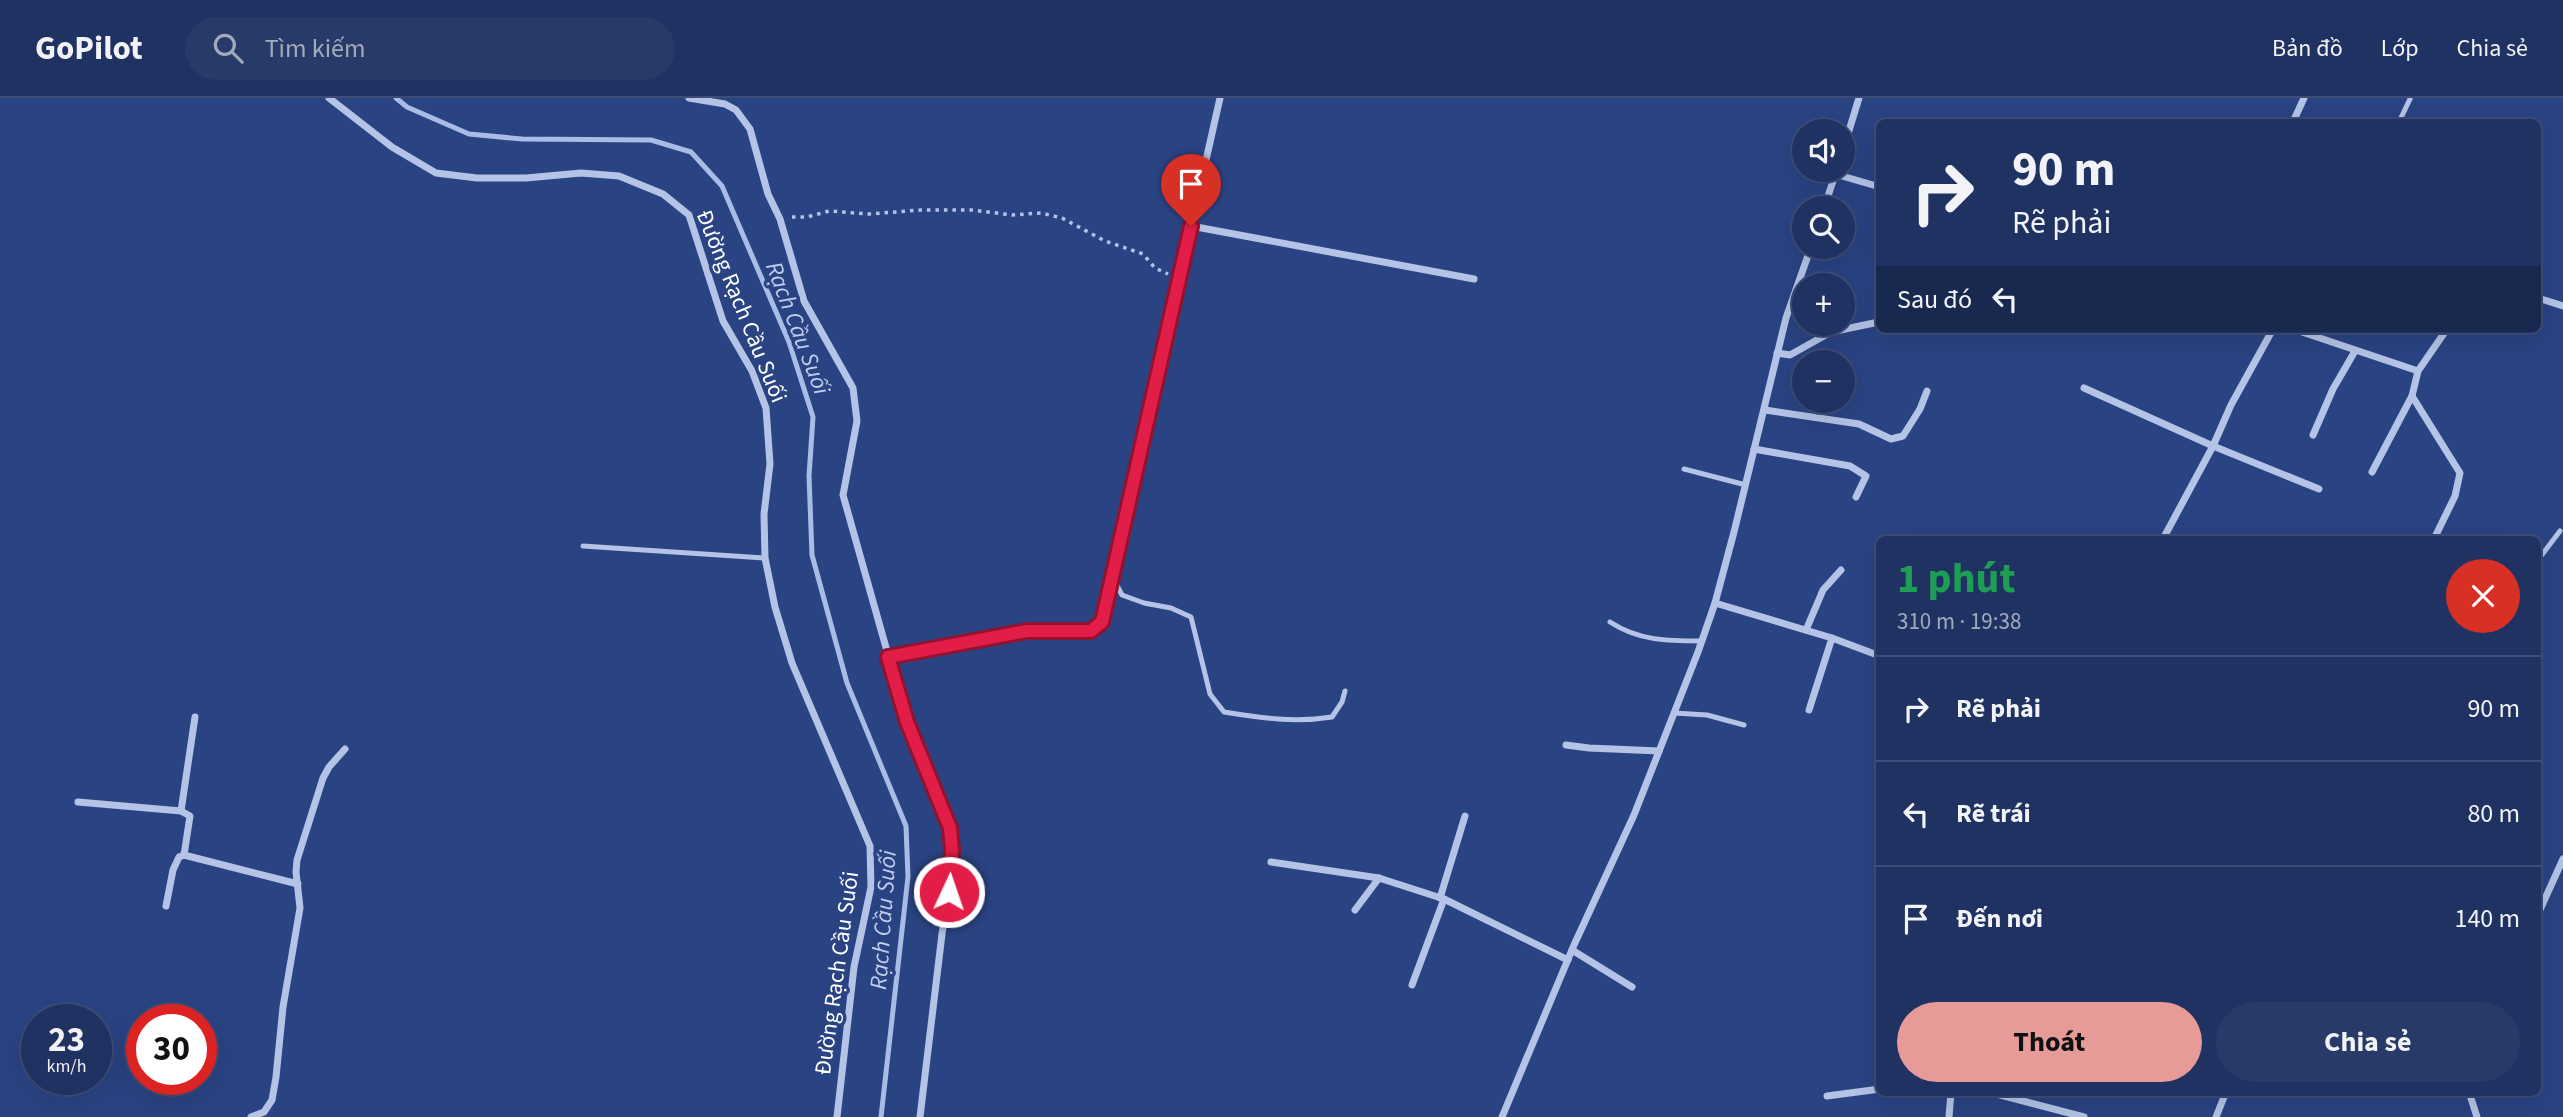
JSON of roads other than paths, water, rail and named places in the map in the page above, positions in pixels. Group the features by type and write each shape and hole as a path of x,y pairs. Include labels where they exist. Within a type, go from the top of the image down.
{"street":[{"name":"Đường Rạch Cầu Suối","path":"329,98 392,147 436,173 477,178 526,178 581,173 619,177 663,194 689,215 723,321 752,371 766,408 770,464 764,514 765,558 775,607 792,663 870,846 872,887 854,967 837,1117"},
{"path":"689,98 725,101 736,110 750,129 768,194 779,218 804,301 853,388 857,421 843,495 907,722 950,828 952,850 949,892 920,1117"},
{"path":"888,657 1027,631 1091,631 1102,622 1220,98"},
{"path":"1853,119 1859,98"},
{"path":"2294,119 2304,98"},
{"path":"1855,178 1876,186"},
{"path":"1191,226 1474,279"},
{"path":"1502,1117 1572,950 1634,815 1702,641 1715,603 1746,485 1786,318 1807,259"},
{"path":"2541,299 2563,306"},
{"path":"1777,353 1790,355 1831,332 1874,323"},
{"path":"2165,536 2271,333"},
{"path":"2304,333 2418,371"},
{"path":"2372,472 2412,396 2418,371 2443,333"},
{"path":"2313,435 2333,389 2355,351"},
{"path":"2084,388 2213,446 2319,489"},
{"path":"1765,410 1859,424 1891,439 1903,436 1920,409 1927,391"},
{"path":"2412,396 2460,473 2455,495 2435,536"},
{"path":"1754,449 1850,466 1866,476 1857,497"},
{"path":"1806,630 1824,590 1841,569"},
{"path":"1715,603 1832,638 1876,654"},
{"path":"1809,710 1832,638"},
{"path":"181,811 195,717"},
{"path":"1566,745 1659,751"},
{"path":"251,1117 264,1112 272,1100 283,1007 300,908 297,860 323,778 345,749"},
{"path":"78,802 181,811 190,816 184,855"},
{"path":"1412,985 1442,898 1465,816"},
{"path":"166,906 173,870 179,857 184,855 298,884"},
{"path":"2541,907 2563,859"},
{"path":"1271,862 1379,878 1442,898 1568,960"},
{"path":"1355,910 1379,878"},
{"path":"2554,879 2563,882"},
{"path":"1572,950 1632,987"},
{"path":"1827,1096 1876,1090"},
{"path":"1949,1117 1951,1096"},
{"path":"2004,1096 2084,1117"},
{"path":"2216,1117 2224,1096"},
{"path":"2470,1096 2477,1117"}],"lane":[{"path":"2400,119 2410,99"},
{"path":"1684,469 1746,485"},
{"path":"2541,557 2560,531"},
{"path":"583,546 765,558"},
{"path":"1113,578 1122,595 1171,608 1191,617 1210,694 1224,712 1305,721 1332,717 1342,702 1345,691"},
{"path":"1610,622 1643,638 1702,641"},
{"path":"1674,713 1707,715 1744,725"}],"waterway":[{"name":"Rạch Cầu Suối","path":"396,98 407,107 469,134 522,139 651,140 691,152 722,186 789,342 813,417 809,476 812,555 847,683 906,826 908,877 881,1117"}]}
